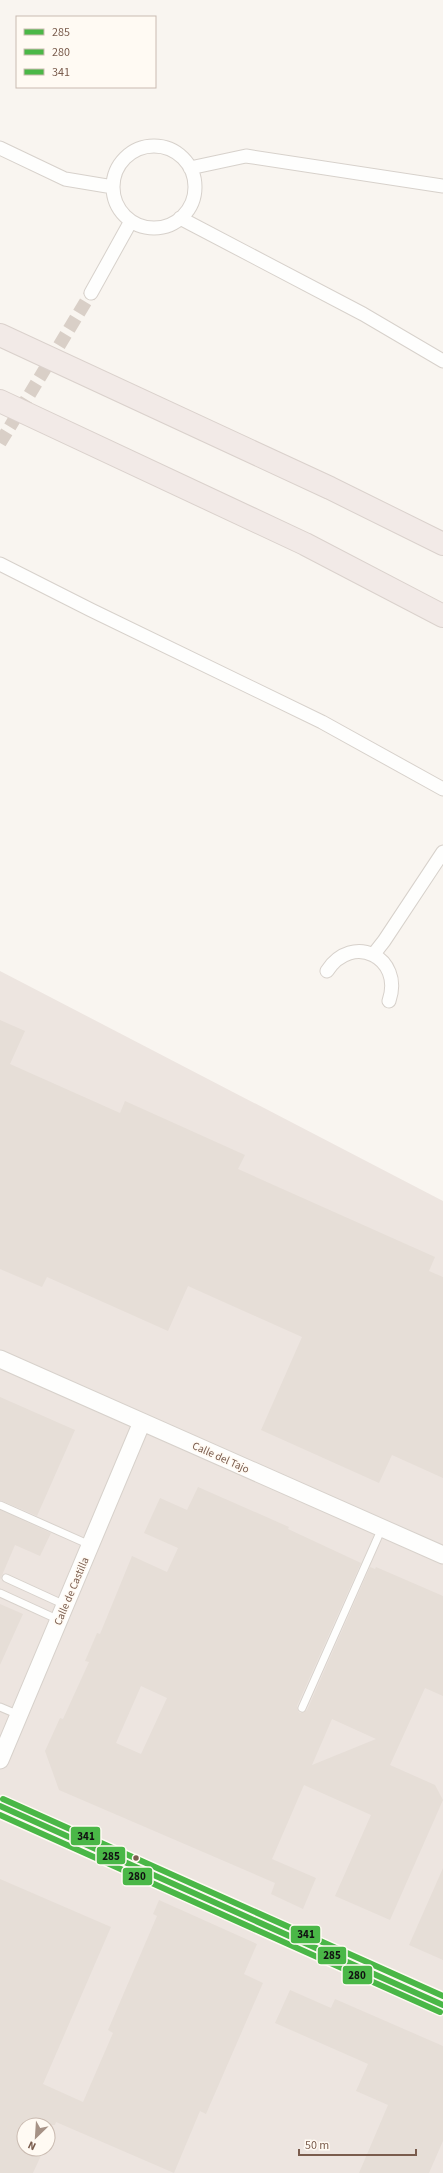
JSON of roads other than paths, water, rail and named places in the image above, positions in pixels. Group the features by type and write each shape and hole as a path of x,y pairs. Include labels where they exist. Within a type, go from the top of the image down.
{"highway":[{"path":"0,335 330,488 443,544"},
{"path":"0,401 305,544 443,616"},
{"path":"401,593 443,620"}],"street":[{"path":"153,146 168,149 181,157 190,168 194,182 194,195 188,209 180,218 171,224 156,228 139,225 132,221 119,208 113,187 116,172 124,159 136,150 153,146"},
{"path":"0,148 65,179 113,187"},
{"path":"190,168 246,156 443,186"},
{"path":"180,218 363,314 443,361"},
{"path":"91,293 132,221"},
{"path":"0,564 91,610 322,722 443,790"},
{"path":"373,955 384,941 443,852"},
{"path":"327,971 338,957 347,953 363,952 373,955 384,963 391,977 393,985 389,1001"},
{"name":"Calle del Tajo","path":"0,1359 443,1555"},
{"name":"Calle de Castilla","path":"0,1760 142,1422"},
{"path":"0,1806 443,2005"}],"lane":[{"path":"0,1505 90,1545"},
{"path":"302,1708 382,1528"},
{"path":"6,1578 66,1605"},
{"path":"0,1593 59,1620"},
{"path":"0,1707 19,1716"}],"tunnel":[{"path":"0,443 91,293"}]}
